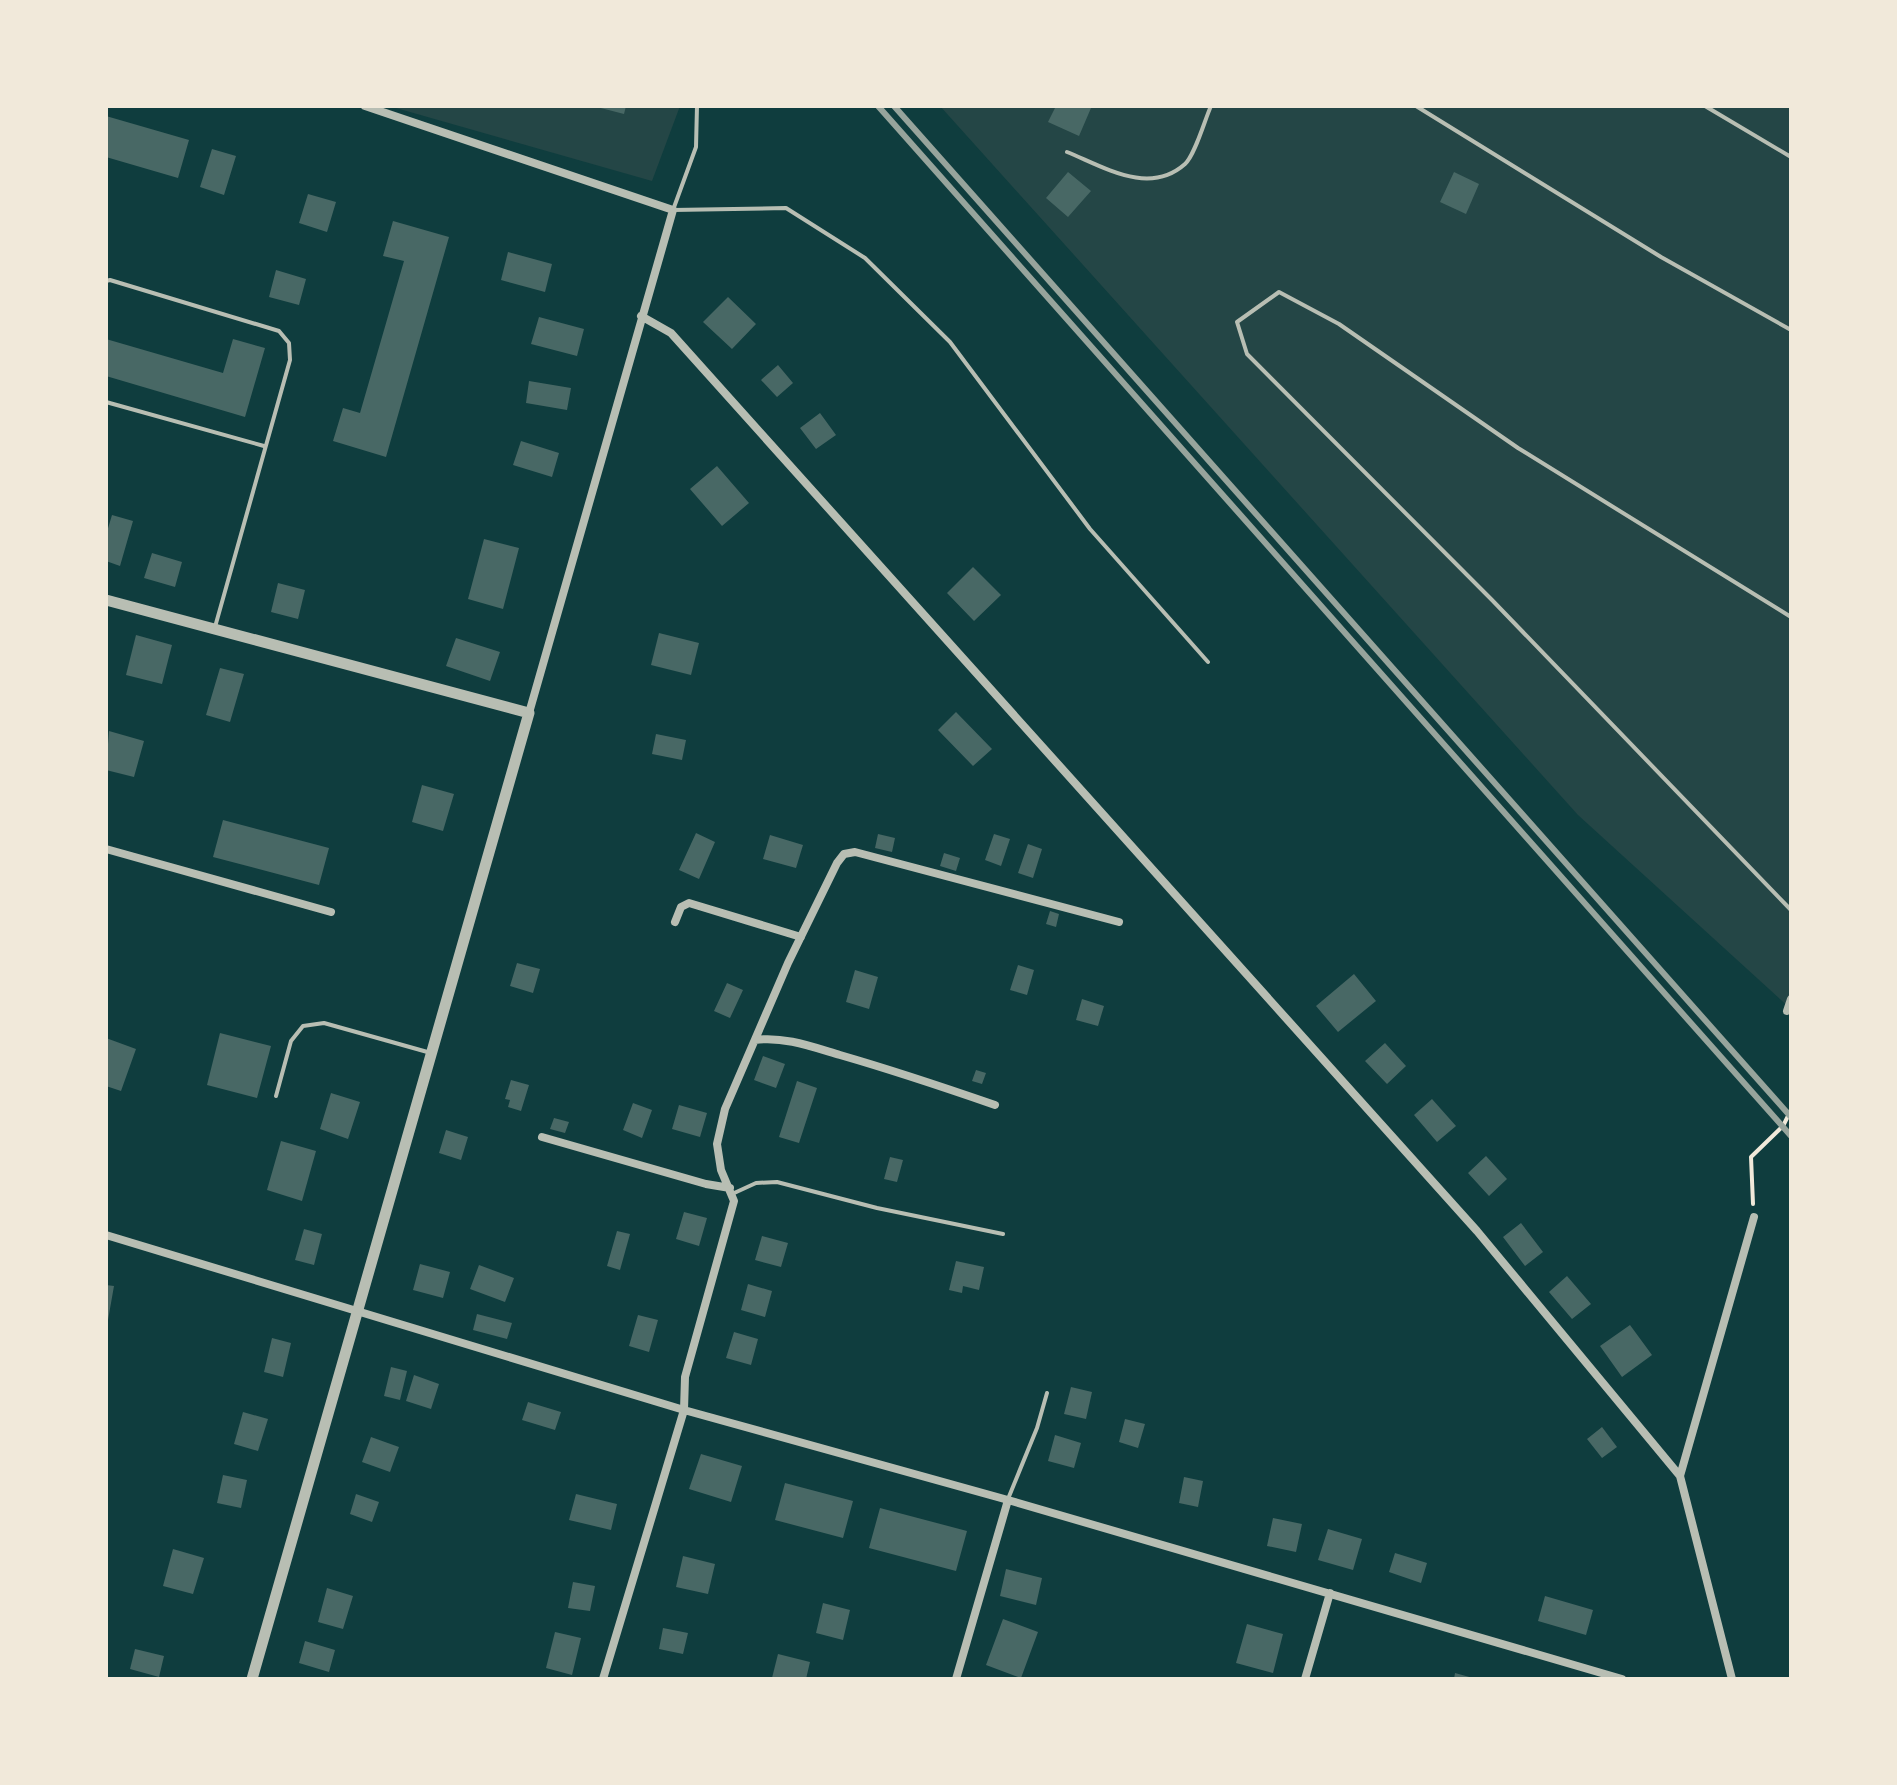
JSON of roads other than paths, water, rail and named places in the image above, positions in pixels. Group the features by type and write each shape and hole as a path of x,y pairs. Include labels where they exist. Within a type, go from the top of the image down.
{"street":[{"path":"252,1679 673,210 365,106"},
{"path":"641,316 671,333 1456,1207 1680,1476 1732,1679"},
{"path":"106,600 529,713"},
{"path":"106,849 331,912"},
{"path":"603,1679 684,1410 685,1377 734,1201 721,1170 717,1144 725,1109 801,937 844,854 855,852 869,855 1119,922"},
{"path":"675,922 681,907 689,903 801,937"},
{"path":"1787,1011 1791,999"},
{"path":"755,1040 771,1037 815,1048 902,1073 995,1105"},
{"path":"542,1137 731,1191"},
{"path":"1680,1476 1754,1217"},
{"path":"106,1235 684,1410 1008,1500 1622,1679"},
{"path":"956,1679 1008,1500"},
{"path":"1305,1679 1330,1593"}],"lane":[{"path":"697,106 696,147 673,210 786,208 865,258 950,342 1090,529 1208,662"},
{"path":"1067,152 1129,178 1154,180 1187,163 1211,106"},
{"path":"1416,106 1661,257 1791,330"},
{"path":"1705,106 1791,157"},
{"path":"106,281 279,331 289,343 290,360 214,629"},
{"path":"1791,617 1518,448 1339,324 1279,292 1237,322 1247,354 1492,600 1791,910"},
{"path":"106,402 264,446"},
{"path":"276,1096 291,1041 303,1026 324,1023 433,1053"},
{"path":"731,1191 756,1183 777,1182 877,1208 1003,1234"},
{"path":"1008,1500 1037,1428 1047,1393"}],"railway":[{"path":"878,106 1791,1136"},
{"path":"894,106 1791,1117"}]}
